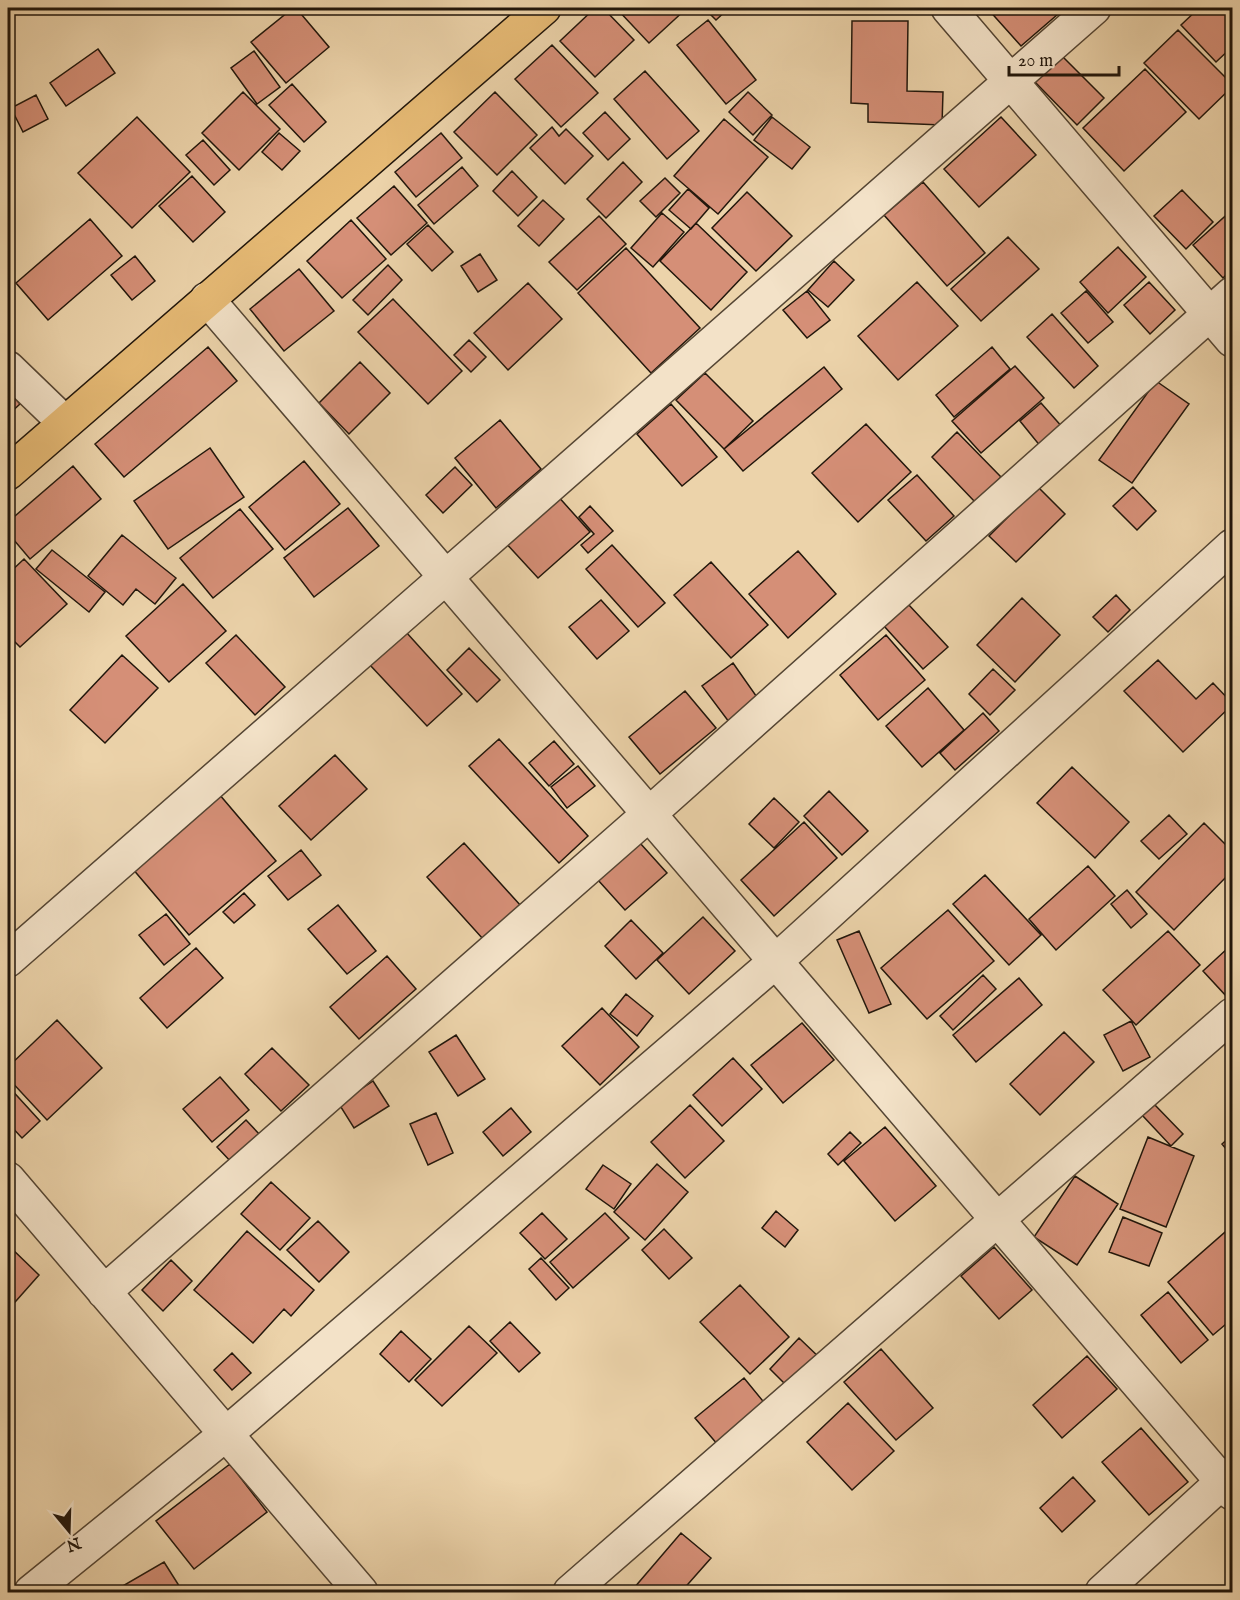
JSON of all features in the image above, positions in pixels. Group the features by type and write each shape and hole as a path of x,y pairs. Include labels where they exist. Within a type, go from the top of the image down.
{"main road":[{"path":"8,472 544,8"}],"street":[{"path":"948,8 1011,81 1222,304 1233,340"},
{"path":"8,960 1094,8"},
{"path":"207,299 998,1220 1229,1483 1102,1593"},
{"path":"104,1292 649,813 1222,304"},
{"path":"8,368 65,423"},
{"path":"31,1593 226,1434 776,962 1233,546"},
{"path":"570,1593 1233,1016"},
{"path":"8,1179 361,1593"}],"building":[{"path":"293,8 296,8 329,47 286,83 251,42"},
{"path":"595,8 603,8 634,40 595,77 560,41"},
{"path":"616,8 687,8 649,43"},
{"path":"704,8 729,8 716,20"},
{"path":"987,8 1065,8 1021,46"},
{"path":"1199,8 1232,8 1232,47 1216,62 1181,25"},
{"path":"708,20 756,80 726,104 677,45"},
{"path":"852,21 908,21 907,91 943,92 942,125 868,122 868,104 851,103"},
{"path":"1178,30 1232,84 1232,87 1199,119 1144,63"},
{"path":"552,45 598,93 561,127 515,79"},
{"path":"98,49 115,73 66,106 50,83"},
{"path":"254,51 280,87 257,104 231,68"},
{"path":"1061,55 1104,98 1077,125 1034,81"},
{"path":"1145,69 1186,112 1124,171 1083,128"},
{"path":"645,71 699,131 667,159 614,99"},
{"path":"292,84 326,122 304,142 269,105"},
{"path":"243,92 280,129 239,170 202,133"},
{"path":"495,92 537,135 497,175 454,132"},
{"path":"748,92 772,115 753,135 729,112"},
{"path":"36,95 48,119 23,132 11,108"},
{"path":"605,112 630,139 608,160 583,133"},
{"path":"137,117 190,172 132,228 78,173"},
{"path":"772,117 810,147 792,169 754,140"},
{"path":"1001,117 1036,155 979,207 944,169"},
{"path":"724,119 768,157 718,214 674,176"},
{"path":"552,127 559,136 566,129 593,156 565,184 530,148"},
{"path":"279,133 300,151 282,170 262,152"},
{"path":"441,133 462,158 416,197 395,172"},
{"path":"203,140 230,170 214,185 186,155"},
{"path":"623,162 642,182 606,218 587,199"},
{"path":"462,167 478,186 434,224 418,205"},
{"path":"512,171 537,197 518,216 493,191"},
{"path":"192,176 225,212 193,242 159,206"},
{"path":"665,178 680,193 656,217 640,201"},
{"path":"923,182 985,253 947,286 884,215"},
{"path":"394,186 427,223 391,255 357,218"},
{"path":"688,189 709,208 691,229 669,210"},
{"path":"1182,190 1213,222 1186,249 1154,216"},
{"path":"747,192 792,236 756,271 712,228"},
{"path":"543,200 564,219 539,246 518,226"},
{"path":"1232,210 1232,269 1223,278 1193,245"},
{"path":"662,213 684,232 653,267 631,248"},
{"path":"599,216 626,244 577,290 549,262"},
{"path":"90,219 122,256 48,320 16,283"},
{"path":"351,220 386,259 342,298 307,261"},
{"path":"696,223 747,272 711,310 660,261"},
{"path":"428,225 453,252 432,271 407,244"},
{"path":"1008,237 1039,269 981,321 951,289"},
{"path":"1118,247 1146,277 1108,313 1080,282"},
{"path":"626,248 700,328 651,373 578,293"},
{"path":"480,254 497,280 478,292 461,266"},
{"path":"135,256 155,281 132,300 111,275"},
{"path":"834,261 854,280 828,307 808,290"},
{"path":"388,265 402,280 368,315 353,300"},
{"path":"299,269 334,311 284,351 250,309"},
{"path":"917,282 958,326 898,380 858,336"},
{"path":"1149,282 1175,310 1150,334 1124,305"},
{"path":"528,283 562,319 508,370 474,333"},
{"path":"807,291 830,320 807,338 783,310"},
{"path":"1086,291 1113,322 1088,343 1061,313"},
{"path":"393,299 462,371 428,404 358,332"},
{"path":"1052,314 1098,366 1074,388 1027,337"},
{"path":"469,340 486,357 471,372 454,355"},
{"path":"208,347 237,381 124,477 95,444"},
{"path":"992,347 1010,369 954,417 936,395"},
{"path":"360,362 390,393 349,434 319,403"},
{"path":"1015,366 1044,398 981,453 952,421"},
{"path":"824,367 842,389 743,471 724,449"},
{"path":"705,373 753,421 724,449 676,400"},
{"path":"1156,381 1189,404 1132,483 1099,460"},
{"path":"8,390 20,404 8,415"},
{"path":"1041,403 1063,428 1041,447 1020,421"},
{"path":"671,404 717,457 682,486 637,434"},
{"path":"500,420 541,469 496,508 455,458"},
{"path":"866,424 911,472 858,522 812,473"},
{"path":"957,432 1001,477 975,502 932,457"},
{"path":"210,448 244,497 168,549 134,501"},
{"path":"304,461 340,504 285,550 249,507"},
{"path":"73,466 101,499 30,559 8,533 8,522"},
{"path":"455,467 472,485 443,513 426,495"},
{"path":"917,475 954,516 926,541 888,500"},
{"path":"1038,487 1065,514 1016,562 989,536"},
{"path":"1133,487 1156,511 1137,530 1113,506"},
{"path":"556,494 590,532 538,578 504,541"},
{"path":"590,506 613,531 588,553 581,545 594,534 579,517"},
{"path":"348,508 379,546 314,597 284,558"},
{"path":"240,509 273,549 213,598 180,558"},
{"path":"122,535 176,578 155,604 136,589 123,605 88,576"},
{"path":"612,545 665,603 638,627 586,569"},
{"path":"52,550 105,592 89,612 36,569"},
{"path":"798,551 836,594 788,638 749,594"},
{"path":"24,559 67,604 20,647 8,635 8,574"},
{"path":"711,562 768,625 731,658 674,595"},
{"path":"183,584 226,631 169,682 126,636"},
{"path":"1116,595 1130,610 1108,632 1093,617"},
{"path":"1022,598 1060,635 1015,682 977,645"},
{"path":"601,600 629,631 597,659 569,627"},
{"path":"908,604 948,647 923,669 884,626"},
{"path":"406,632 462,694 427,726 370,665"},
{"path":"236,635 285,687 255,715 206,663"},
{"path":"886,635 925,680 878,720 840,675"},
{"path":"469,648 500,680 477,702 447,670"},
{"path":"122,655 158,688 105,743 70,710"},
{"path":"1158,660 1196,699 1213,683 1232,703 1183,752 1124,691"},
{"path":"733,663 759,700 729,722 702,686"},
{"path":"993,669 1015,690 990,715 969,694"},
{"path":"928,688 964,730 922,767 886,726"},
{"path":"685,691 716,728 660,774 629,737"},
{"path":"983,713 999,731 955,770 940,753"},
{"path":"499,739 588,836 559,863 469,766"},
{"path":"554,741 574,764 549,786 529,763"},
{"path":"335,755 367,789 311,840 279,806"},
{"path":"578,766 595,786 567,808 551,787"},
{"path":"1072,767 1129,822 1095,858 1037,803"},
{"path":"829,791 868,831 842,855 804,816"},
{"path":"219,794 276,861 189,935 132,868"},
{"path":"774,798 799,822 774,848 749,824"},
{"path":"1169,815 1187,834 1159,859 1141,841"},
{"path":"804,822 837,858 774,916 741,880"},
{"path":"1204,823 1232,851 1232,871 1174,930 1136,892"},
{"path":"464,843 521,906 483,939 427,877"},
{"path":"640,843 667,873 625,910 598,880"},
{"path":"301,850 321,875 288,900 268,876"},
{"path":"1088,866 1115,896 1056,950 1029,919"},
{"path":"985,875 1041,935 1009,965 953,904"},
{"path":"1127,890 1147,914 1131,928 1111,904"},
{"path":"244,893 255,905 234,923 223,912"},
{"path":"338,905 376,951 347,974 308,929"},
{"path":"948,910 994,961 927,1019 881,968"},
{"path":"166,914 190,944 164,965 139,935"},
{"path":"703,917 735,951 689,994 657,960"},
{"path":"631,920 663,953 636,979 605,946"},
{"path":"859,931 891,1004 869,1013 837,940"},
{"path":"1168,931 1200,965 1136,1025 1103,990"},
{"path":"1229,947 1232,951 1232,993 1228,998 1203,971"},
{"path":"196,948 223,978 167,1028 140,998"},
{"path":"387,956 416,989 359,1039 330,1007"},
{"path":"983,975 996,989 953,1030 940,1016"},
{"path":"1019,978 1042,1005 976,1062 953,1035"},
{"path":"626,994 653,1016 637,1036 610,1014"},
{"path":"602,1008 639,1047 600,1085 562,1046"},
{"path":"57,1020 102,1068 47,1120 8,1078 8,1067"},
{"path":"1131,1021 1150,1057 1123,1071 1104,1035"},
{"path":"802,1023 834,1060 783,1103 751,1065"},
{"path":"1064,1032 1094,1062 1040,1115 1010,1084"},
{"path":"456,1035 485,1079 458,1096 429,1052"},
{"path":"272,1048 309,1085 281,1111 245,1074"},
{"path":"733,1058 762,1089 722,1126 693,1095"},
{"path":"220,1077 249,1110 212,1142 183,1109"},
{"path":"373,1081 389,1106 354,1128 339,1104"},
{"path":"8,1086 40,1121 22,1138 8,1123"},
{"path":"1154,1104 1183,1134 1171,1146 1142,1115"},
{"path":"690,1105 724,1141 685,1178 651,1142"},
{"path":"511,1108 531,1132 503,1156 483,1132"},
{"path":"436,1113 453,1153 428,1165 410,1124"},
{"path":"246,1120 261,1136 233,1164 217,1147"},
{"path":"885,1127 936,1186 895,1221 844,1161"},
{"path":"850,1132 861,1143 838,1165 828,1154"},
{"path":"1232,1135 1232,1156 1222,1144"},
{"path":"1148,1137 1194,1156 1166,1227 1120,1209"},
{"path":"657,1164 688,1192 645,1240 614,1212"},
{"path":"603,1165 631,1184 614,1209 586,1189"},
{"path":"1075,1176 1118,1204 1077,1265 1034,1237"},
{"path":"271,1182 310,1218 280,1250 241,1214"},
{"path":"776,1211 798,1230 785,1247 762,1228"},
{"path":"542,1213 567,1239 545,1259 520,1233"},
{"path":"605,1213 629,1238 573,1288 550,1262"},
{"path":"1123,1217 1162,1233 1149,1266 1109,1252"},
{"path":"318,1221 349,1252 319,1282 287,1250"},
{"path":"1232,1226 1232,1319 1213,1335 1168,1282"},
{"path":"664,1229 692,1258 669,1279 642,1250"},
{"path":"247,1231 314,1290 291,1316 284,1309 253,1343 194,1290"},
{"path":"8,1245 39,1275 8,1310"},
{"path":"994,1247 1032,1290 999,1319 961,1276"},
{"path":"541,1258 569,1288 556,1300 529,1269"},
{"path":"171,1260 192,1281 163,1311 142,1290"},
{"path":"740,1285 789,1337 750,1374 700,1322"},
{"path":"1168,1292 1208,1340 1181,1363 1141,1315"},
{"path":"510,1322 540,1353 519,1372 490,1341"},
{"path":"469,1326 497,1353 442,1406 415,1380"},
{"path":"401,1331 431,1359 409,1382 380,1354"},
{"path":"799,1338 823,1361 793,1392 770,1369"},
{"path":"881,1349 933,1408 896,1440 844,1382"},
{"path":"232,1353 251,1373 232,1390 214,1370"},
{"path":"1087,1356 1117,1389 1062,1438 1033,1405"},
{"path":"744,1378 767,1406 718,1445 695,1418"},
{"path":"848,1403 894,1451 852,1490 807,1442"},
{"path":"1141,1428 1188,1482 1149,1515 1102,1462"},
{"path":"230,1464 267,1512 194,1569 156,1521"},
{"path":"1073,1477 1095,1501 1062,1532 1040,1508"},
{"path":"681,1533 711,1558 681,1592 639,1592 634,1588"},
{"path":"164,1562 183,1592 114,1591"}]}
